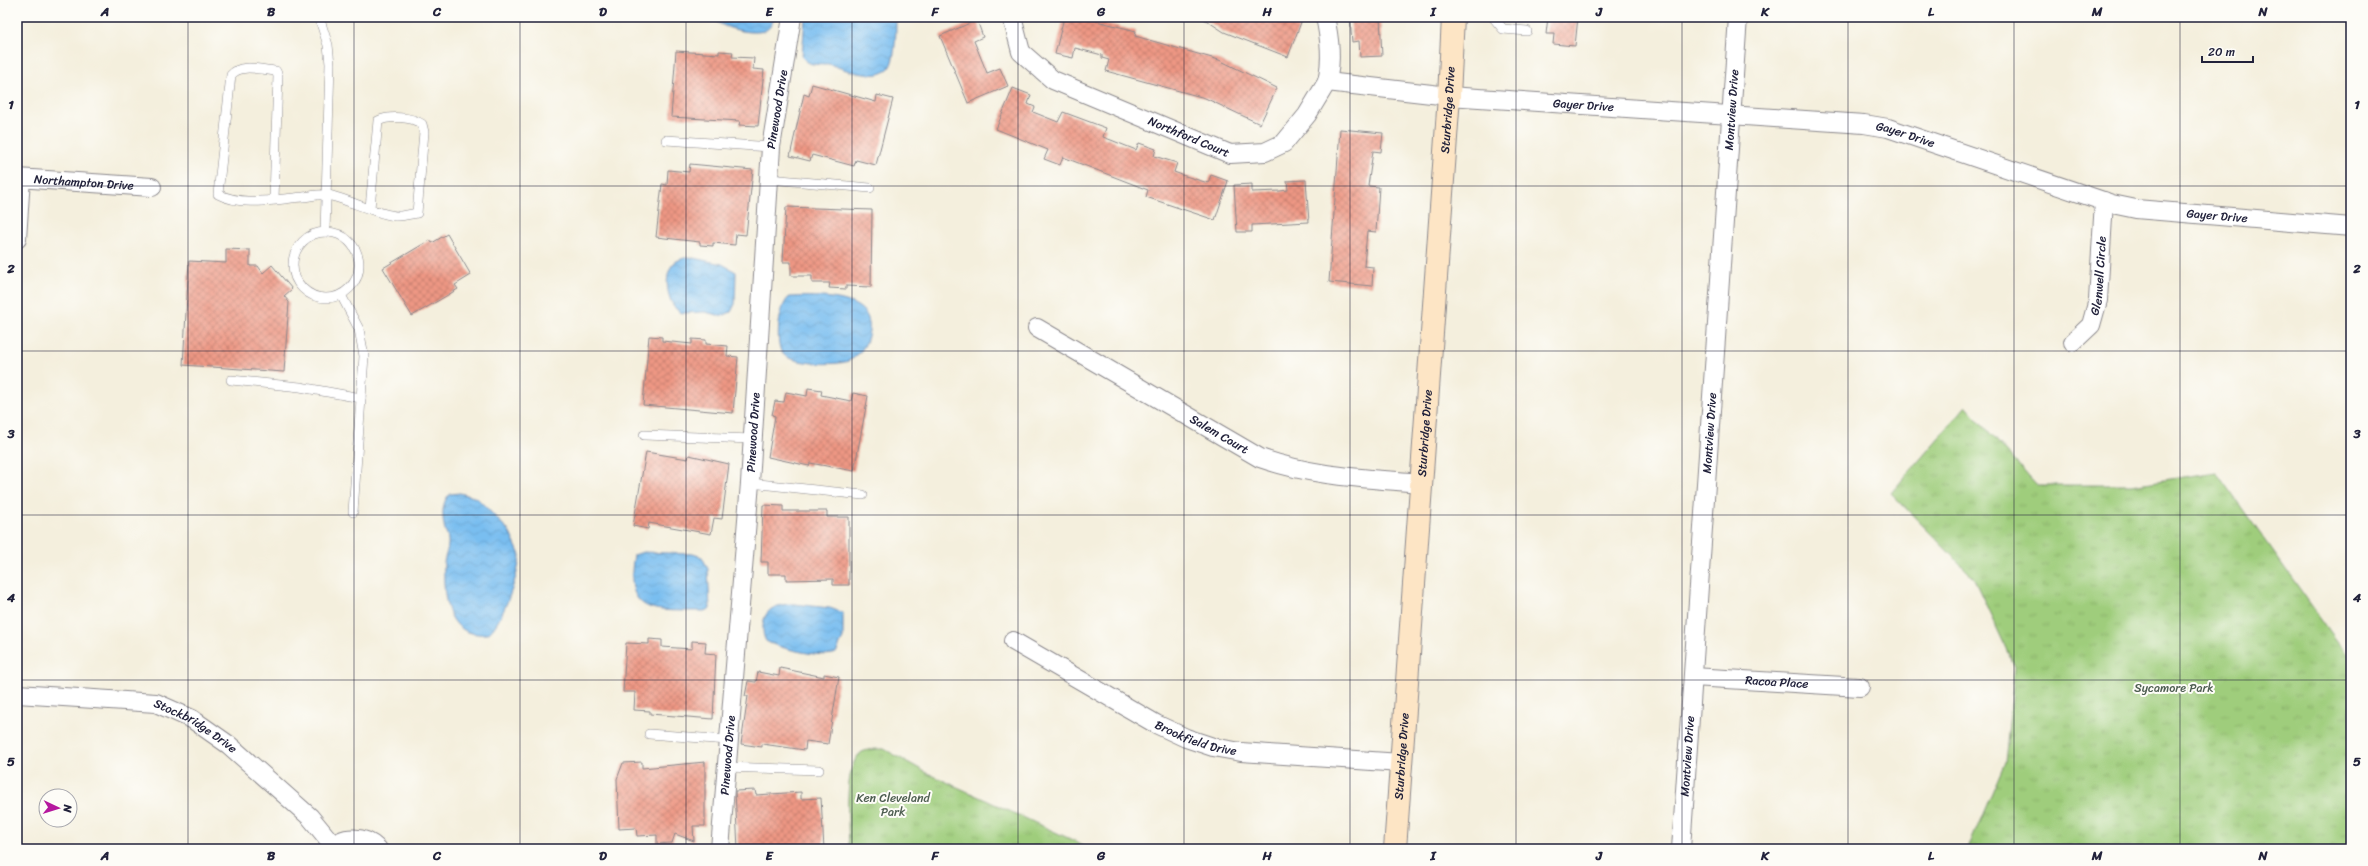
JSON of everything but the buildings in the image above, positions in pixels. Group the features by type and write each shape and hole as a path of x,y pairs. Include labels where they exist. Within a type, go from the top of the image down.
{"street":[{"name":"Pinewood Drive","path":"720,849 750,483 771,148 792,17"},
{"name":"Northford Court","path":"1012,17 1021,52 1053,80 1230,154 1265,152 1284,143 1307,114 1327,82"},
{"path":"1325,17 1331,45 1331,62 1327,82 1449,96"},
{"name":"Sturbridge Drive","path":"1395,849 1449,96 1453,17"},
{"name":"Montview Drive","path":"1681,849 1738,17"},
{"name":"Gayer Drive","path":"1449,96 1864,124 1888,128 2104,201 2136,209 2351,227"},
{"path":"17,238 19,178"},
{"name":"Northampton Drive","path":"19,178 152,187"},
{"name":"Glenwell Circle","path":"2073,342 2091,325 2098,300 2104,201"},
{"name":"Salem Court","path":"1038,328 1260,458 1287,467 1319,474 1421,483"},
{"name":"Brookfield Drive","path":"1013,641 1156,724 1186,738 1213,747 1241,752 1401,763"},
{"name":"Racoa Place","path":"1693,677 1860,687"},
{"name":"Stockbridge Drive","path":"17,694 156,703 192,719 229,745 310,817 332,847 342,840 353,838 363,839 378,849"}],"lane":[{"path":"319,17 328,45 330,64 325,232"},
{"path":"1493,17 1503,30 1527,31"},
{"path":"274,199 278,76 276,71 243,68 236,70 231,75 218,194 225,198 242,201 274,199 326,195 370,208 398,216 417,213 424,132 422,124 416,120 385,118 378,121 370,208"},
{"path":"666,140 771,148"},
{"path":"769,178 870,188"},
{"path":"325,232 336,234 346,239 353,247 358,257 359,268 356,278 350,288 341,295 326,298 310,295 299,284 293,269 293,258 301,244 314,234 325,232"},
{"path":"341,295 359,329 364,356 353,512"},
{"path":"231,380 300,387 361,398"},
{"path":"644,435 752,439"},
{"path":"750,483 863,495"},
{"path":"649,734 728,740"},
{"path":"726,767 819,770"}],"green space":[{"name":"Sycamore Park","path":"1966,406 2036,485 2132,485 2216,472 2337,641 2351,657 2351,849 2135,849 2133,847 2033,845 1968,849 2005,762 2015,667 1973,577 1891,493"},
{"name":"Ken Cleveland Park","path":"884,749 927,773 1092,849 849,849 848,797 852,770 856,759 862,752"}],"water":[{"path":"712,17 774,17 772,24 768,29 761,32 754,32 729,28 721,25"},
{"path":"805,17 896,17 894,51 889,68 884,72 870,75 853,72 829,64 814,64 806,61 802,57"},
{"path":"688,257 722,264 736,272 735,304 731,312 722,316 705,312 682,313 677,310 670,298 667,283 668,275 670,268 674,263"},
{"path":"790,297 830,298 844,300 856,305 864,312 869,322 867,340 861,351 848,361 842,363 825,364 795,360 783,354 780,349 779,342 779,324 783,307"},
{"path":"460,493 477,498 509,531 520,555 517,573 504,610 498,621 487,634 473,633 462,629 455,622 449,612 446,601 444,588 444,563 448,538 443,521 443,508 445,500 450,494"},
{"path":"643,552 693,554 702,557 708,569 710,609 704,611 672,611 647,606 639,600 634,590 632,575 634,555"},
{"path":"795,604 830,608 843,613 843,638 836,653 822,655 812,654 780,647 766,641 763,626 766,615 769,611 778,606"}]}
